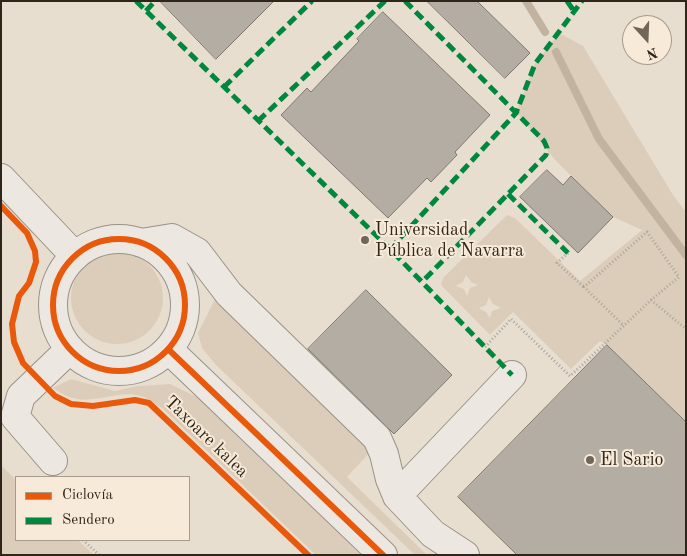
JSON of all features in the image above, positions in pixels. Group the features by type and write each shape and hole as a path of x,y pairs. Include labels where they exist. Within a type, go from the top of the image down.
{"street":[{"path":"1,178 75,256"},
{"path":"141,243 172,238 197,252 229,294 377,438 397,496 433,534 465,555"},
{"path":"124,239 141,243 160,253 174,269 183,288 185,310 180,330 168,349 154,360 137,368 118,371 100,368 82,360 70,349 60,335 54,314 54,293 62,272 75,256 90,246 106,240 124,239"},
{"path":"53,461 15,417 21,396 70,349"},
{"path":"168,349 383,555"},
{"path":"397,496 512,375"}],"path":[{"path":"485,347 511,319 570,376 679,276 647,232 584,287"},
{"path":"568,253 558,263 624,326"},
{"path":"651,300 686,329"},
{"path":"84,541 98,555"}],"shaded area":[{"path":"559,33 583,46 673,195 686,212 686,422 607,345 600,341 571,369 513,312 490,335 442,286 441,283 444,277 507,215 515,218 580,281 642,230 613,217 556,161 516,112 534,65","holes":["466,275 471,282 478,285 470,288 467,296 464,289 456,286 463,282","489,297 493,304 501,308 492,311 490,318 486,312 479,308 486,305"]},
{"path":"117,252 135,256 149,266 159,280 163,298 159,316 149,330 135,340 117,344 99,340 85,330 75,316 71,298 75,280 85,266 99,256"},
{"path":"216,297 375,447 347,477 427,555 415,555 216,365 202,348 198,333"},
{"path":"71,379 115,391 138,386 170,384 203,400 361,555 316,555 162,408 141,396 132,394 85,400 65,395 53,388"},
{"path":"1,465 15,479 15,541 79,541 94,555 1,555"}],"building":[{"path":"160,1 274,1 216,59"},
{"path":"427,1 477,1 530,53 505,78"},
{"path":"383,12 490,115 455,152 457,155 431,182 427,178 388,218 281,115 307,88 311,92 359,41 357,39"},
{"path":"547,170 563,185 571,176 613,217 578,253 520,197"},
{"path":"366,290 452,375 394,434 308,349"},
{"name":"El Sario","path":"607,345 686,422 686,555 517,555 458,497"}],"waterway":[{"path":"526,1 545,32"},
{"path":"556,52 599,139 686,255"}],"marked path":[{"path":"136,1 390,249 512,375"},
{"path":"146,11 155,1"},
{"path":"224,87 312,1"},
{"path":"258,121 385,1"},
{"path":"405,1 544,141 547,148 546,155 422,282"},
{"path":"567,1 574,11"},
{"path":"390,249 516,113 535,64 582,1"},
{"path":"508,194 568,253"}],"cycle path":[{"name":"Taxoare kalea","path":"1,206 27,233 35,251 36,262 29,283 19,296 12,324 14,342 23,363 55,396 71,404 93,406 135,400 149,403 308,555"},
{"path":"119,239 144,244 165,259 180,280 185,305 180,330 165,351 144,366 119,371 94,366 73,351 58,330 53,305 58,280 73,259 94,244 119,239"},
{"path":"168,349 383,555"}],"place":[{"name":"Universidad Pública de Navarra","path":"365,240"},
{"name":"El Sario","path":"590,460"}]}
